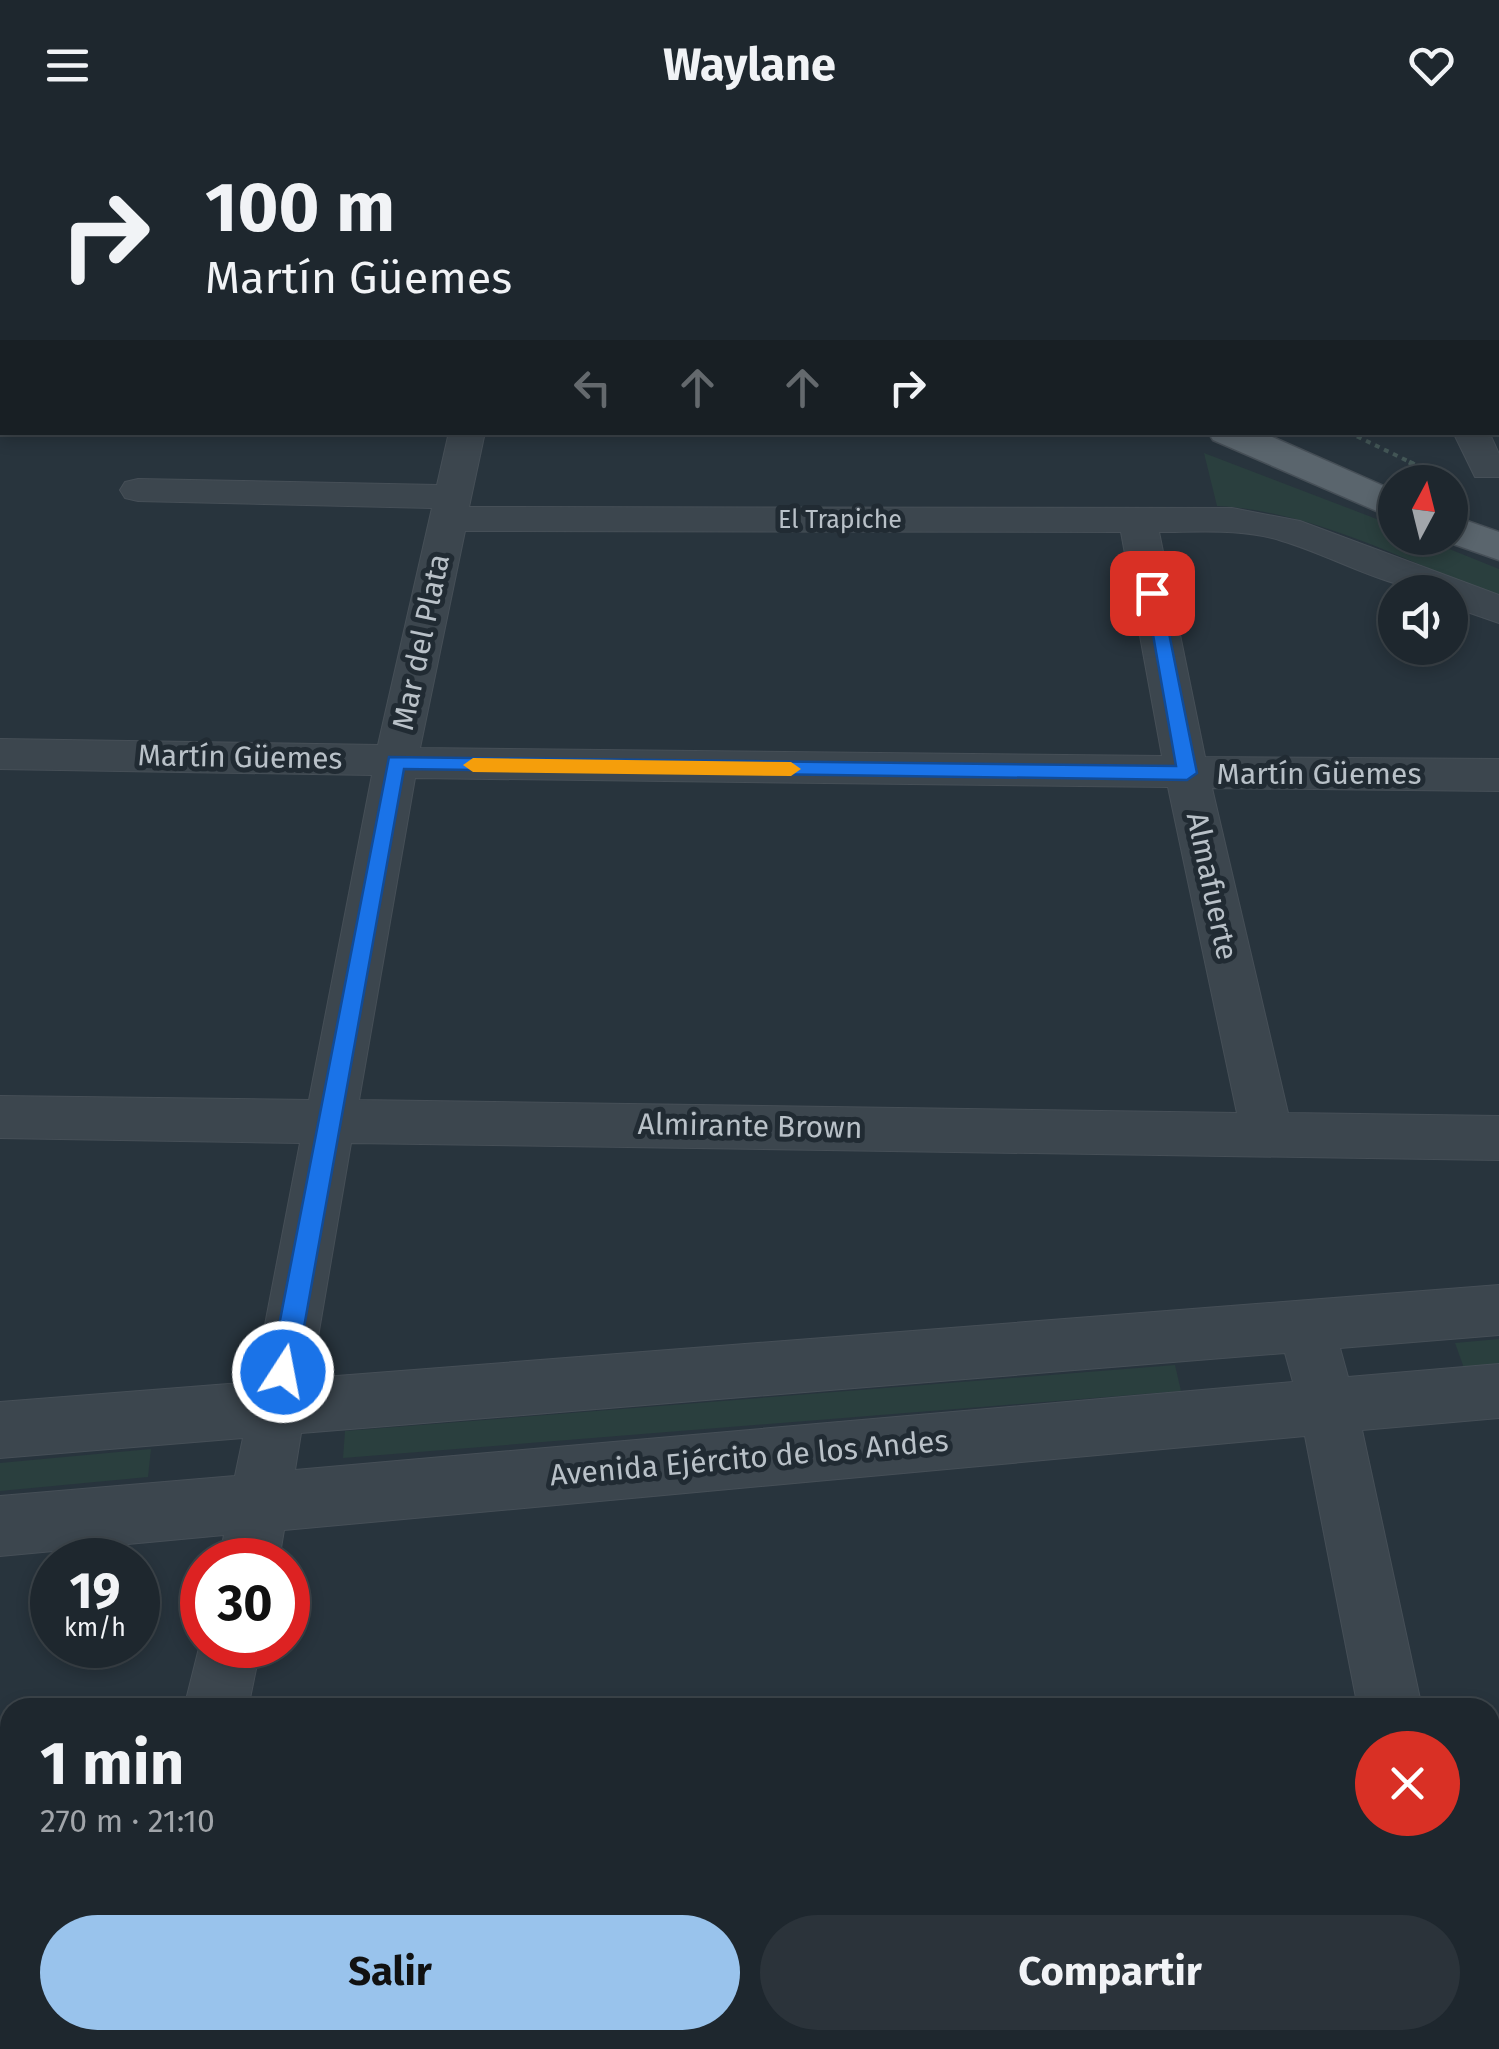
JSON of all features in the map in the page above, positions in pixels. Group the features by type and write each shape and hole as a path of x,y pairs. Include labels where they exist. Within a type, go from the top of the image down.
{"main road":[{"path":"1234,435 1378,499"},
{"path":"1305,435 1378,466"},
{"path":"1468,485 1499,516"},
{"path":"1468,535 1499,548"}],"street":[{"name":"Mar del Plata","path":"254,1538 396,762 466,435"},
{"path":"1468,471 1471,435"},
{"name":"El Trapiche","path":"138,490 450,508 1232,520 1287,529 1499,610"},
{"name":"Almafuerte","path":"1138,520 1187,773 1266,1134"},
{"name":"Martín Güemes","path":"0,754 1499,775"},
{"name":"Almirante Brown","path":"0,1117 1499,1138"},
{"path":"0,1430 1499,1310"},
{"path":"1306,1328 1328,1405 1388,1698"},
{"name":"Avenida Ejército de los Andes","path":"0,1526 1499,1390"},
{"path":"218,1698 225,1668"}],"path":[{"path":"1355,435 1424,465"}],"green space":[{"path":"1204,453 1378,520 1378,547 1289,517 1217,506"},
{"path":"1398,555 1464,555 1499,569 1499,598 1468,585 1468,575 1445,575"},
{"path":"1499,1339 1499,1365 1464,1368 1455,1343"},
{"path":"1175,1365 1181,1391 343,1458 345,1431"},
{"path":"151,1449 148,1477 0,1491 0,1463"}],"slow traffic":[{"path":"473,765 791,769"}],"route":[{"path":"283,1372 396,762 1187,773 1152,593"}]}
